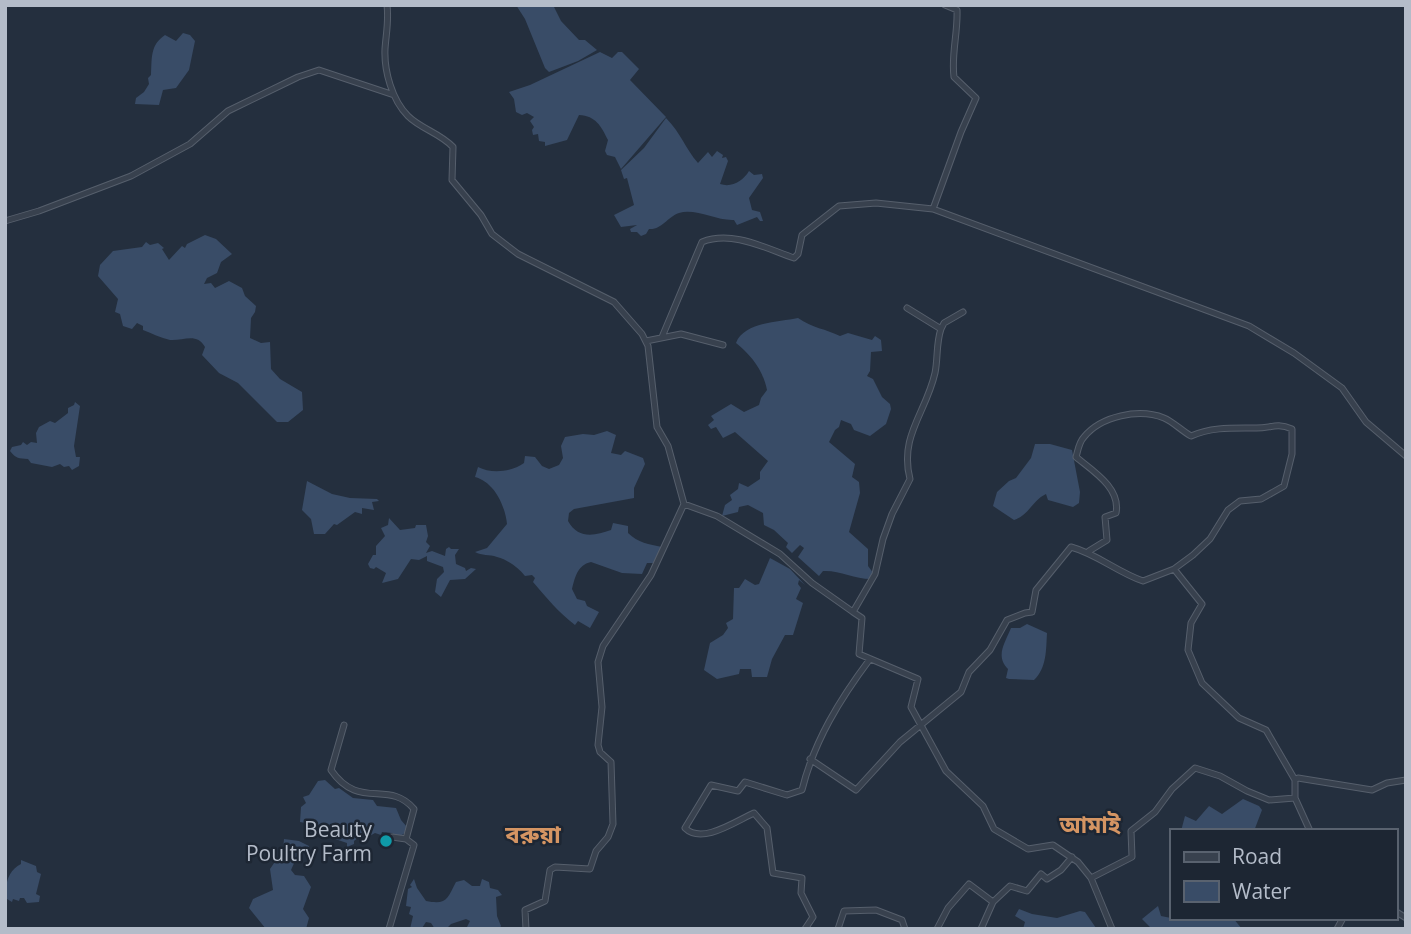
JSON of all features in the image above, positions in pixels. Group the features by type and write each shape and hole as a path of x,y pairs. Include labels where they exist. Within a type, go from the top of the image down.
{"street":[{"path":"387,5 389,18 386,60 394,95 408,115 442,136 453,147 452,180 481,215 492,234 518,254 614,302 646,341 657,427 668,446 684,505 651,575 604,646 598,662 602,707 598,745 600,752 611,762 613,824 608,837 596,851 590,869 555,867 550,870 545,901 525,909 526,929"},
{"path":"933,209 976,98 954,77 952,65 956,52 957,10 945,5"},
{"path":"5,221 131,176 190,144 228,111 319,69 394,95"},
{"path":"662,337 702,242 733,238 794,258 798,254 802,235 839,206 876,204 933,209 1249,326 1342,388 1366,422 1406,456"},
{"path":"907,308 941,329"},
{"path":"853,612 875,575 888,527 910,479 906,465 906,448 934,377 941,329 944,323 962,312"},
{"path":"646,341 681,334 723,345"},
{"path":"810,759 856,790 901,742 961,692 969,672 990,650 1007,620 1025,612 1032,612 1036,590 1071,547 1089,551 1129,576 1143,581 1174,569 1210,539 1228,510 1240,501 1262,499 1284,486 1292,454 1293,429 1281,424 1257,429 1236,427 1200,432 1191,436 1165,418 1142,414 1117,417 1098,424 1082,438 1076,457 1106,482 1118,504 1116,513 1105,517 1107,540 1089,551"},
{"path":"684,505 717,516 780,554 812,583 862,618 859,654 918,679 911,707 946,771 983,806 994,829 1028,849 1053,845 1072,857 1091,878 1112,929"},
{"path":"1174,569 1202,604 1191,623 1188,650 1202,683 1238,718 1266,730 1295,780 1295,798 1309,829"},
{"path":"805,929 813,917 801,893 802,878 773,873 767,828 754,813 700,835 690,833 685,828 711,785 738,791 745,782 788,795 802,790 810,759 840,702 870,659"},
{"path":"344,725 331,771 338,781 354,792 369,795 390,794 407,800 414,809 406,839"},
{"path":"1091,878 1132,857 1132,831 1155,812 1172,789 1195,768 1220,776 1247,792 1269,800 1295,798"},
{"path":"1295,780 1298,778 1372,790 1387,783 1406,780"},
{"path":"389,929 414,845 406,839 393,837"},
{"path":"981,929 993,902 1010,886 1027,891 1041,874 1047,878 1061,870 1072,857"},
{"path":"937,929 948,908 969,884 993,902"},
{"path":"838,929 844,911 876,910 902,920 905,929"}],"water":[{"path":"516,5 553,5 561,21 579,40 585,40 597,50 549,72"},
{"path":"183,33 190,35 195,41 189,70 176,88 163,90 159,105 135,104 136,98 149,84 153,52 157,43 165,35 176,41"},
{"path":"600,52 612,58 622,52 639,69 630,80 666,117 621,169 615,157 607,155 605,151 608,140 594,120 579,115 567,140 545,146 545,142 539,141 538,134 533,135 534,127 530,121 534,117 516,112 514,99 509,92"},
{"path":"666,118 698,163 708,152 712,157 717,151 723,155 722,158 726,157 728,161 720,184 737,183 749,171 754,175 762,174 763,178 749,198 752,210 760,212 763,221 757,217 737,225 734,220 686,212 675,215 641,236 637,232 631,232 630,229 637,225 621,227 614,215 634,205 627,178 624,179 621,170 644,148"},
{"path":"205,235 216,239 232,254 221,262 217,273 207,278 204,284 211,283 215,288 229,281 242,288 245,296 256,306 251,318 250,338 261,343 270,342 271,369 280,379 302,392 303,410 288,422 277,422 238,383 219,373 202,355 205,347 202,342 194,338 170,340 143,330 143,326 137,323 132,329 123,326 120,314 115,312 118,299 98,276 100,265 113,251 142,247 146,242 150,245 158,243 164,248 162,249 169,260 182,246 185,248 187,244"},
{"path":"798,318 840,336 848,333 872,340 875,336 881,340 882,351 871,352 870,371 867,376 873,379 882,397 890,404 886,424 870,436 854,430 851,424 841,420 829,442 855,464 852,477 859,482 860,493 849,532 868,549 868,566 874,574 871,579 829,571 823,571 819,576 798,557 804,548 800,545 792,553 786,547 788,543 764,525 763,513 748,505 739,507 738,512 722,516 725,505 732,500 730,495 738,489 739,483 748,487 760,479 760,472 768,461 735,432 723,438 716,427 711,429 708,425 714,420 711,416 731,404 744,412 759,405 767,390 756,364 736,343 740,336 754,327"},
{"path":"75,402 80,406 74,446 76,457 80,457 79,466 72,470 69,466 60,464 52,467 31,463 28,459 16,457 10,451 12,447 23,442 27,445 31,442 37,443 36,433 39,427 50,421 55,423 68,413 68,408"},
{"path":"607,431 616,435 611,453 621,455 625,451 643,458 645,464 634,488 634,498 574,509 569,513 568,521 577,531 587,534 611,530 613,523 628,526 628,533 636,539 662,547 656,563 647,563 642,574 622,573 591,562 580,569 572,589 577,599 585,601 587,606 599,612 590,628 578,621 575,625 563,615 533,582 535,578 532,575 525,576 501,558 475,552 487,548 507,524 504,509 493,489 475,477 478,467 489,471 508,470 524,463 525,456 535,457 542,466 549,469 559,465 563,458 561,446 565,437 594,435"},
{"path":"1035,444 1050,444 1072,450 1080,492 1079,503 1073,507 1048,500 1046,494 1014,520 993,506 997,492 1016,478 1031,458"},
{"path":"307,481 332,494 379,501 372,502 374,510 362,508 362,514 355,512 337,525 334,524 325,534 314,534 311,519 302,510"},
{"path":"389,518 400,530 426,525 426,542 430,546 426,553 432,551 445,556 449,547 459,549 455,555 456,564 466,571 476,569 465,579 450,580 441,597 435,592 437,579 444,572 443,567 427,561 427,556 419,560 411,559 398,579 382,583 386,573 376,567 370,568 368,564 373,555 376,555 376,546 385,536 381,528 388,525"},
{"path":"770,558 790,569 805,585 799,580 801,588 796,599 803,603 793,635 785,635 772,659 767,677 752,677 751,669 740,669 739,674 717,679 704,670 710,643 723,635 728,628 726,623 733,619 734,588 739,588 745,579 755,585 759,584"},
{"path":"1027,624 1047,633 1041,670 1034,680 1006,678 1008,669 1002,659 1004,644 1011,628 1020,628"},
{"path":"325,780 335,789 339,788 353,798 373,800 377,806 396,808 407,827 406,832 398,838 392,833 382,832 381,835 375,833 366,838 359,837 354,844 347,847 347,843 329,837 330,834 311,824 300,822 301,807 306,803 303,797 309,795 318,781"},
{"path":"1243,799 1262,810 1255,829 1182,829 1185,816 1196,821 1209,806 1222,814"},
{"path":"284,839 299,841 309,846 308,851 300,850 291,870 295,875 304,876 311,887 303,909 309,918 306,929 266,929 249,908 253,899 273,890 270,869 283,850"},
{"path":"21,860 36,866 37,872 41,874 36,894 40,896 39,902 27,903 24,898 19,901 13,899 12,902 7,899 8,878 21,864"},
{"path":"414,879 426,901 433,902 446,899 456,882 464,880 472,886 480,886 482,879 489,882 490,888 498,890 502,895 496,897 497,916 501,926 499,929 466,929 470,921 466,919 451,924 446,929 435,929 431,923 426,922 422,928 410,929 413,916 409,914 411,907 406,906 408,889 412,887 410,885"},
{"path":"1158,906 1161,916 1170,920 1235,920 1242,929 1152,929 1142,919"},
{"path":"1019,909 1057,918 1085,912 1096,928 1023,929 1025,922 1015,916"}],"place":[{"name":"Beauty Poultry Farm","path":"386,841"}],"district":[{"name":"আমাই","path":"1090,824"},
{"name":"বরুয়া","path":"533,833"}]}
